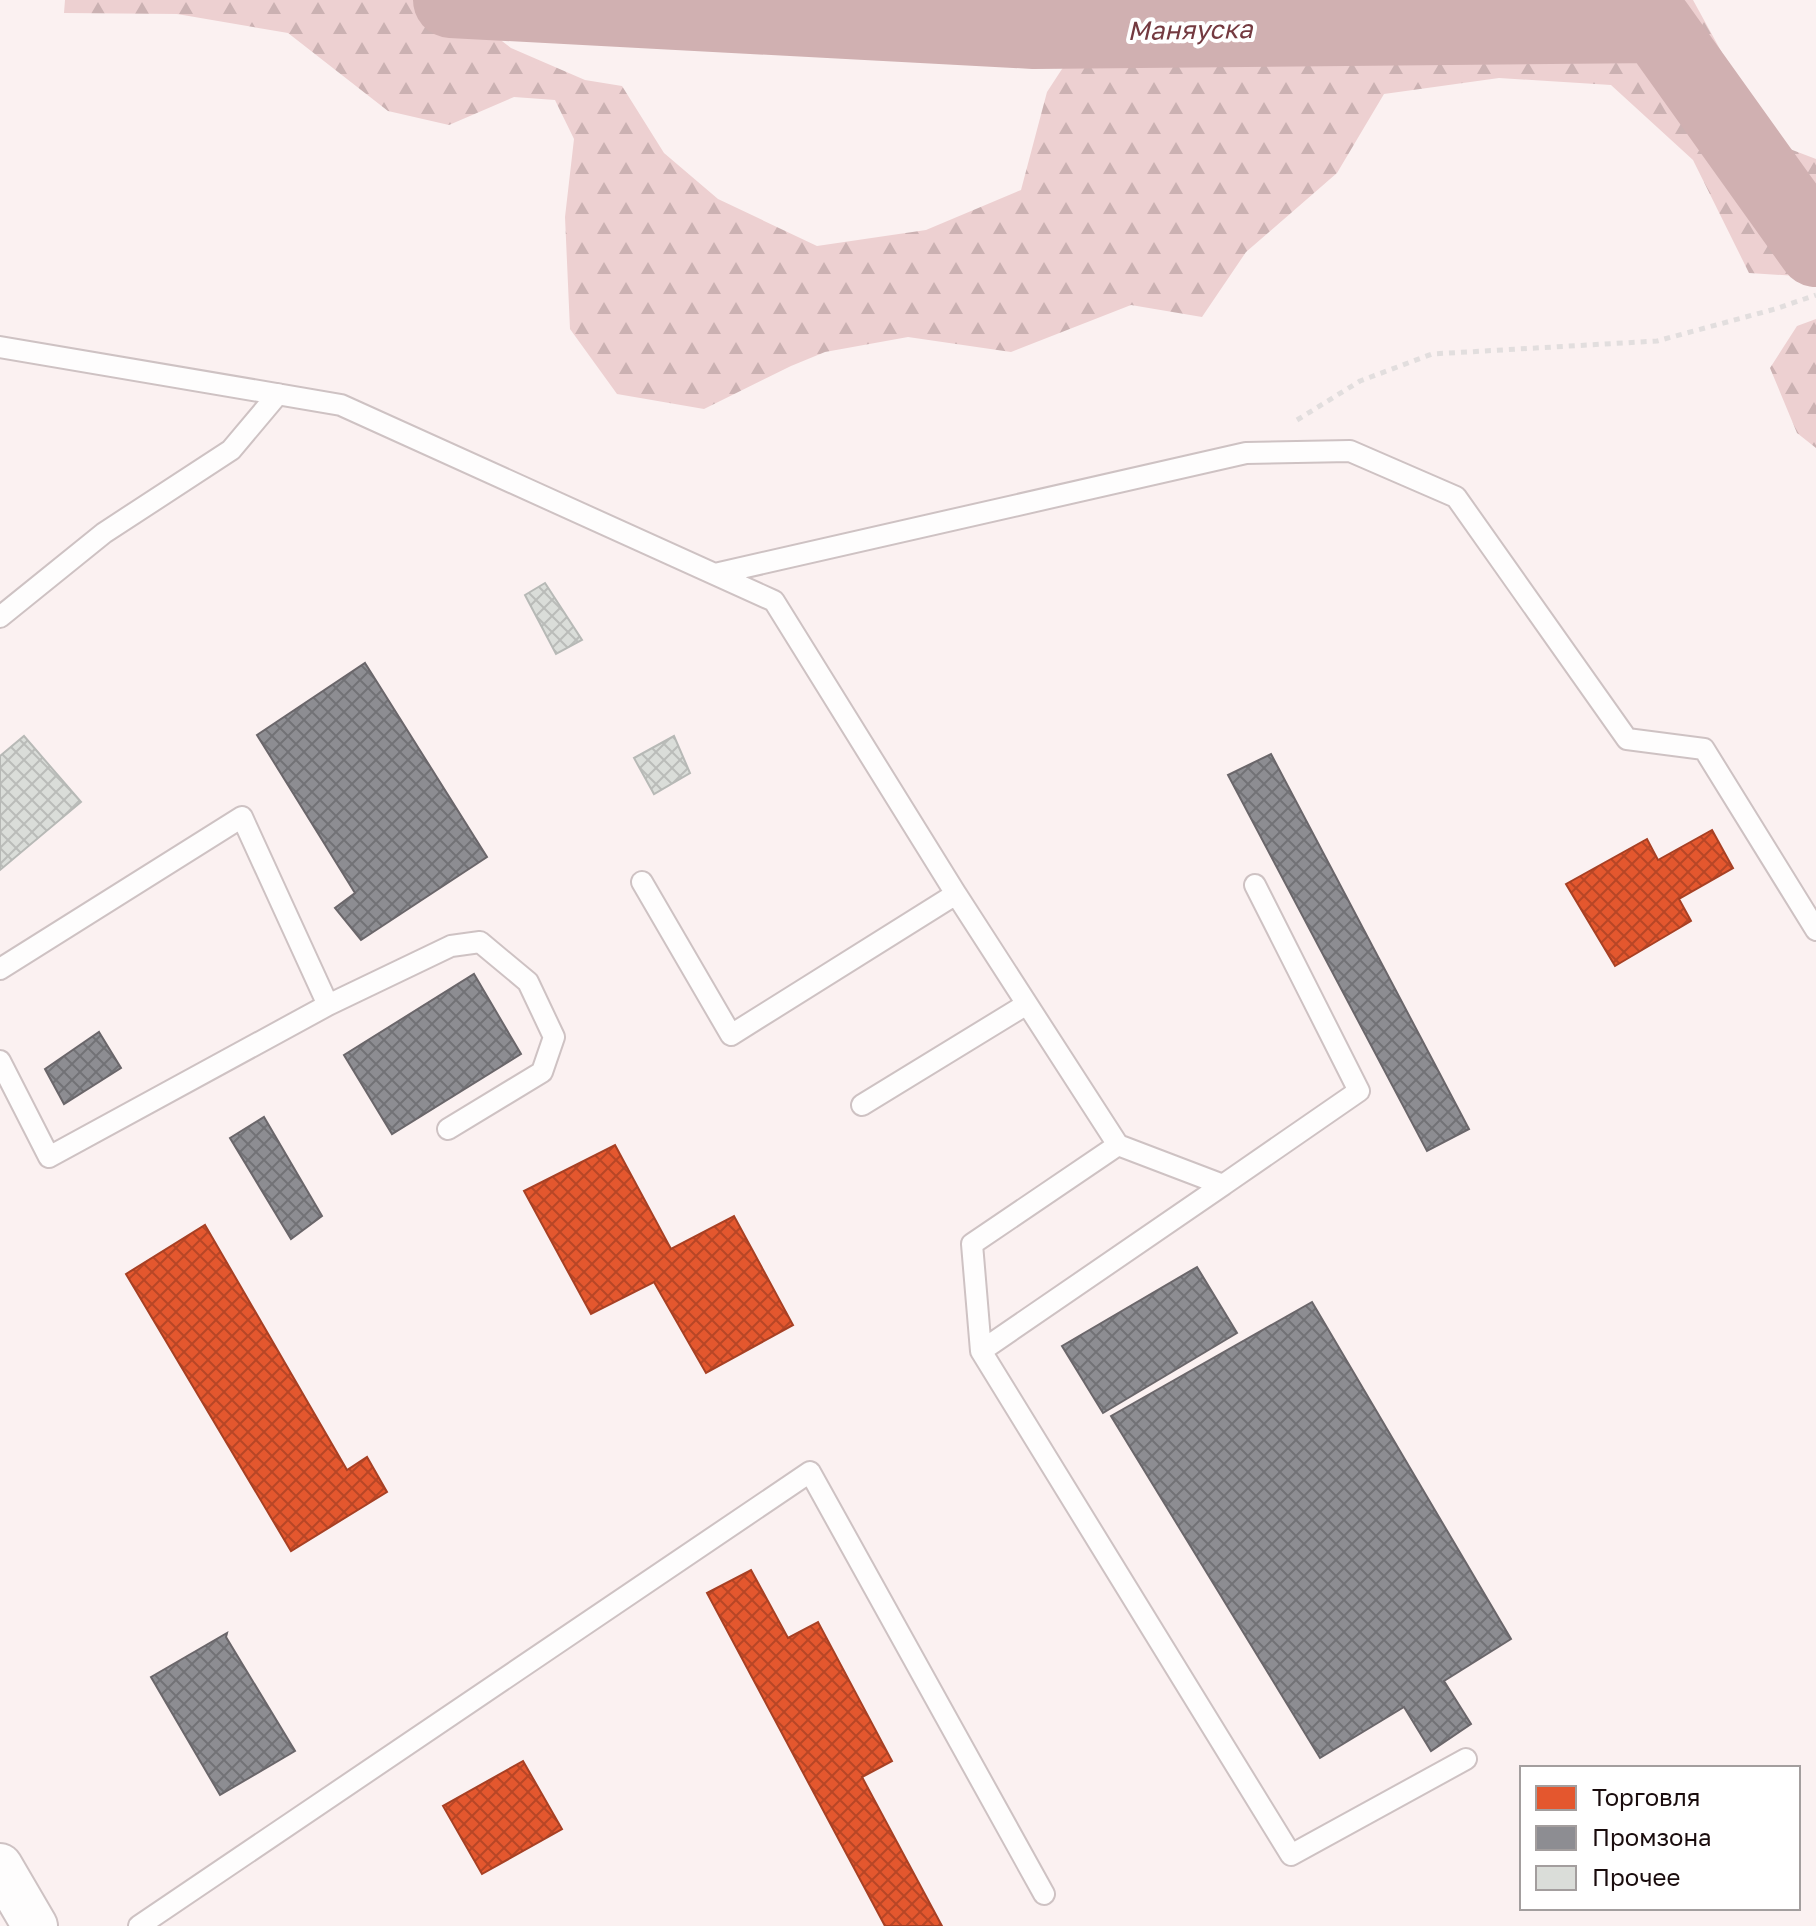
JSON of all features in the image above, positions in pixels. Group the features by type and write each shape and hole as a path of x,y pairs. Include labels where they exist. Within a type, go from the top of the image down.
{"main road":[{"path":"0,1866 35,1926"}],"lane":[{"path":"0,347 341,405 774,601 956,894 1118,1145 1223,1185"},
{"path":"0,617 104,533 231,450 278,394"},
{"path":"715,574 1246,453 1350,451 1456,497 1627,739 1704,749 1816,930"},
{"path":"0,969 242,817 328,1005"},
{"path":"642,882 731,1035 956,894"},
{"path":"981,1351 1359,1091 1255,885"},
{"path":"0,1061 49,1157 328,1005 451,946 480,942 528,982 554,1037 542,1072 448,1129"},
{"path":"862,1105 1027,1004"},
{"path":"1118,1145 972,1244 981,1351 1291,1855 1466,1759"},
{"path":"139,1926 810,1472 1044,1894"}],"path":[{"path":"1246,453 1360,381 1432,354 1657,341 1816,295"}],"green space":[{"path":"65,0 449,0 511,48 585,80 622,86 664,153 718,199 817,246 926,230 1021,190 1047,92 1107,0 1693,0 1721,51 1740,118 1774,143 1816,159 1816,264 1798,276 1749,273 1693,160 1611,85 1499,78 1384,94 1337,173 1246,252 1202,317 1131,305 1011,352 908,337 825,352 704,409 617,394 570,329 565,217 574,139 555,100 514,97 449,125 388,111 288,33 177,14 64,13"},
{"path":"1816,319 1816,448 1797,433 1770,368 1797,326"}],"building: Торговля":[{"path":"1712,830 1733,868 1679,899 1691,921 1615,966 1566,884 1647,839 1658,860"},
{"path":"615,1145 671,1249 734,1216 793,1325 706,1373 654,1282 591,1314 524,1191"},
{"path":"205,1225 347,1470 367,1457 387,1492 291,1551 126,1274"},
{"path":"751,1570 788,1638 818,1622 892,1761 862,1777 942,1926 885,1926 707,1593"},
{"path":"523,1761 562,1829 482,1874 443,1806"}],"building: Промзона":[{"path":"365,663 487,857 361,940 335,908 355,893 257,735"},
{"path":"1271,754 1469,1129 1427,1151 1228,775"},
{"path":"474,974 521,1054 392,1134 344,1055"},
{"path":"99,1032 121,1068 64,1104 45,1069"},
{"path":"264,1117 322,1216 291,1239 230,1138"},
{"path":"1197,1267 1237,1333 1103,1413 1062,1346"},
{"path":"1312,1302 1511,1639 1444,1681 1471,1724 1431,1751 1404,1707 1320,1758 1111,1416"},
{"path":"227,1633 226,1637 295,1751 220,1795 151,1677"}],"building: Прочее":[{"path":"545,583 582,640 556,654 525,595"},
{"path":"24,736 81,802 0,870 0,756"},
{"path":"674,736 690,773 654,794 634,758"}],"waterway":[{"name":"Маняуска","path":"451,0 1034,31 1656,25 1816,249"}]}
